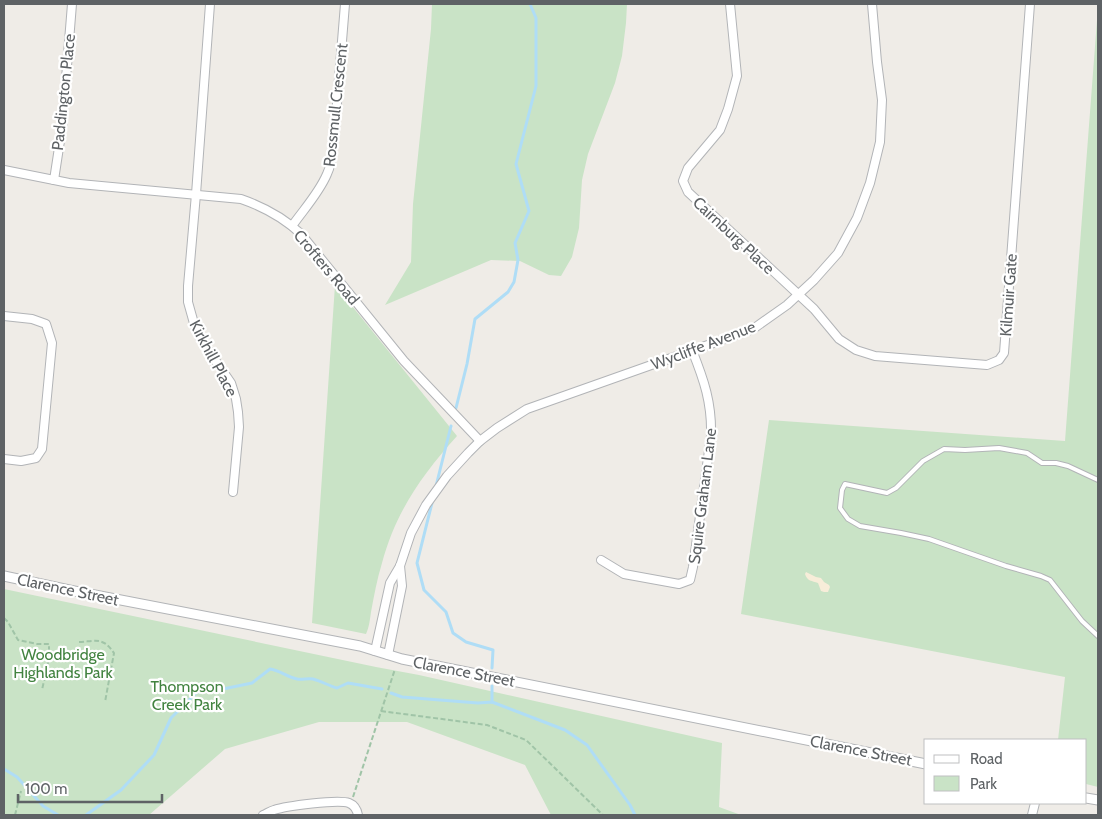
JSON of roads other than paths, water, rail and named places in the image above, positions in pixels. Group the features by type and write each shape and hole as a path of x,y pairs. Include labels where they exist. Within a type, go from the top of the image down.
{"street":[{"name":"Paddington Place","path":"54,180 62,128 72,4"},
{"path":"196,194 210,4"},
{"name":"Rossmull Crescent","path":"292,226 323,183 331,162 344,4"},
{"name":"Cairnburg Place","path":"730,4 737,76 720,130 688,168 683,181 688,192 798,295"},
{"name":"Wycliffe Avenue","path":"375,651 390,583 400,566 412,533 426,505 457,464 480,441 527,409 753,329 798,295 838,254 857,218 870,183 880,142 882,100 872,4"},
{"name":"Kilmuir Gate","path":"798,295 814,309 839,338 856,350 875,356 987,365 1000,360 1004,353 1030,4"},
{"name":"Crofters Road","path":"4,170 54,180 99,186 241,199 276,214 292,226 329,268 404,361 480,441"},
{"name":"Kirkhill Place","path":"196,194 188,302 200,338 231,383 236,399 239,427 232,492"},
{"path":"4,316 32,319 46,324 52,343 42,449 36,458 21,461 4,459"},
{"name":"Squire Graham Lane","path":"602,560 624,574 679,584 690,580 711,436 710,402 692,350"},
{"name":"Wycliffe Avenue","path":"388,655 402,586 400,566"},
{"name":"Clarence Street","path":"4,576 360,646 412,661 924,764"},
{"path":"263,815 273,810 294,806 341,802 351,804 358,811 358,815"}],"lane":[{"path":"1098,480 1068,466 1056,463 1042,463 1027,453 1016,450 998,448 944,449 923,461 896,488 887,493 845,484 842,490 840,508 848,519 860,526 929,539 1046,578 1050,580 1082,621 1098,636"}],"waterway":[{"path":"456,408 467,364 475,319 508,292 514,282 518,260 515,243 529,211 516,164 536,86 536,18 530,4"},
{"path":"436,486 451,426"},
{"path":"433,499 417,563 424,590 446,612 453,633 466,642 493,650 492,668"},
{"path":"86,815 121,790 154,755 171,718 197,692 252,683 270,669 293,678 313,679 337,688 348,683 382,689"},
{"path":"492,686 492,702"},
{"path":"391,693 402,697 478,703 492,702 565,730 587,745 630,805 635,815"},
{"path":"4,769 17,777 43,806 58,815"}],"park label":[{"name":"Woodbridge Highlands Park","path":"63,663"},
{"name":"Thompson Creek Park","path":"187,695"}]}
